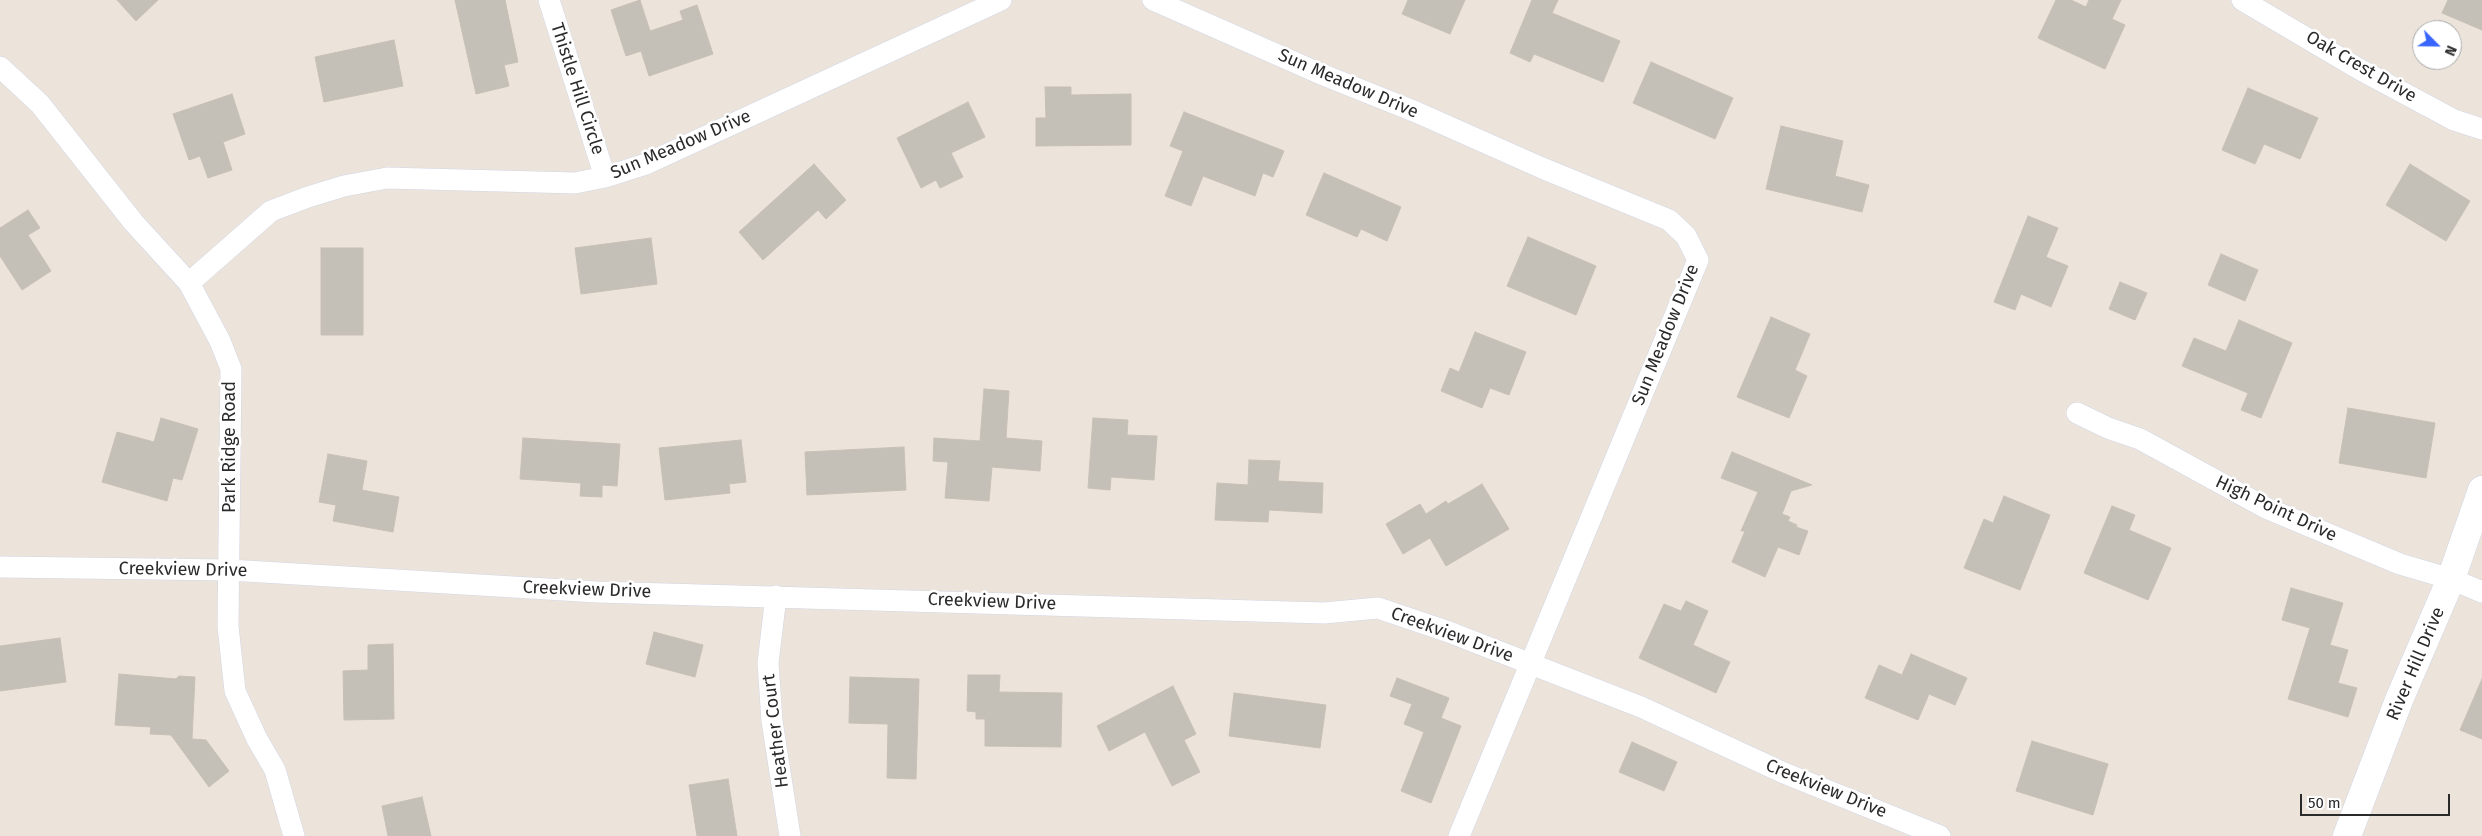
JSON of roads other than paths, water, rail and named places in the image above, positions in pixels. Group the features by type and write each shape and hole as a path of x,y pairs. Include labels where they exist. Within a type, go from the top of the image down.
{"street":[{"name":"Thistle Hill Circle","path":"549,0 605,177"},
{"name":"Sun Meadow Drive","path":"189,283 271,211 344,186 387,178 575,183 605,177 646,164 1002,0"},
{"name":"Sun Meadow Drive","path":"1153,0 1321,74 1416,112 1542,168 1669,220 1686,236 1698,260 1529,663 1459,836"},
{"name":"Oak Crest Drive","path":"2242,0 2454,120 2482,129"},
{"name":"Park Ridge Road","path":"0,67 40,104 134,223 189,283 220,341 231,369 228,626 235,691 257,739 275,770 294,836"},
{"name":"High Point Drive","path":"2077,413 2108,428 2140,439 2266,508 2400,564 2451,579 2482,592"},
{"name":"River Hill Drive","path":"2347,836 2399,700 2451,579 2482,490"},
{"name":"Creekview Drive","path":"0,567 230,570 597,592 1324,613 1378,608 1448,632 1641,708 1784,773 1940,836"},
{"name":"Heather Court","path":"776,596 768,663 772,721 790,836"}]}
